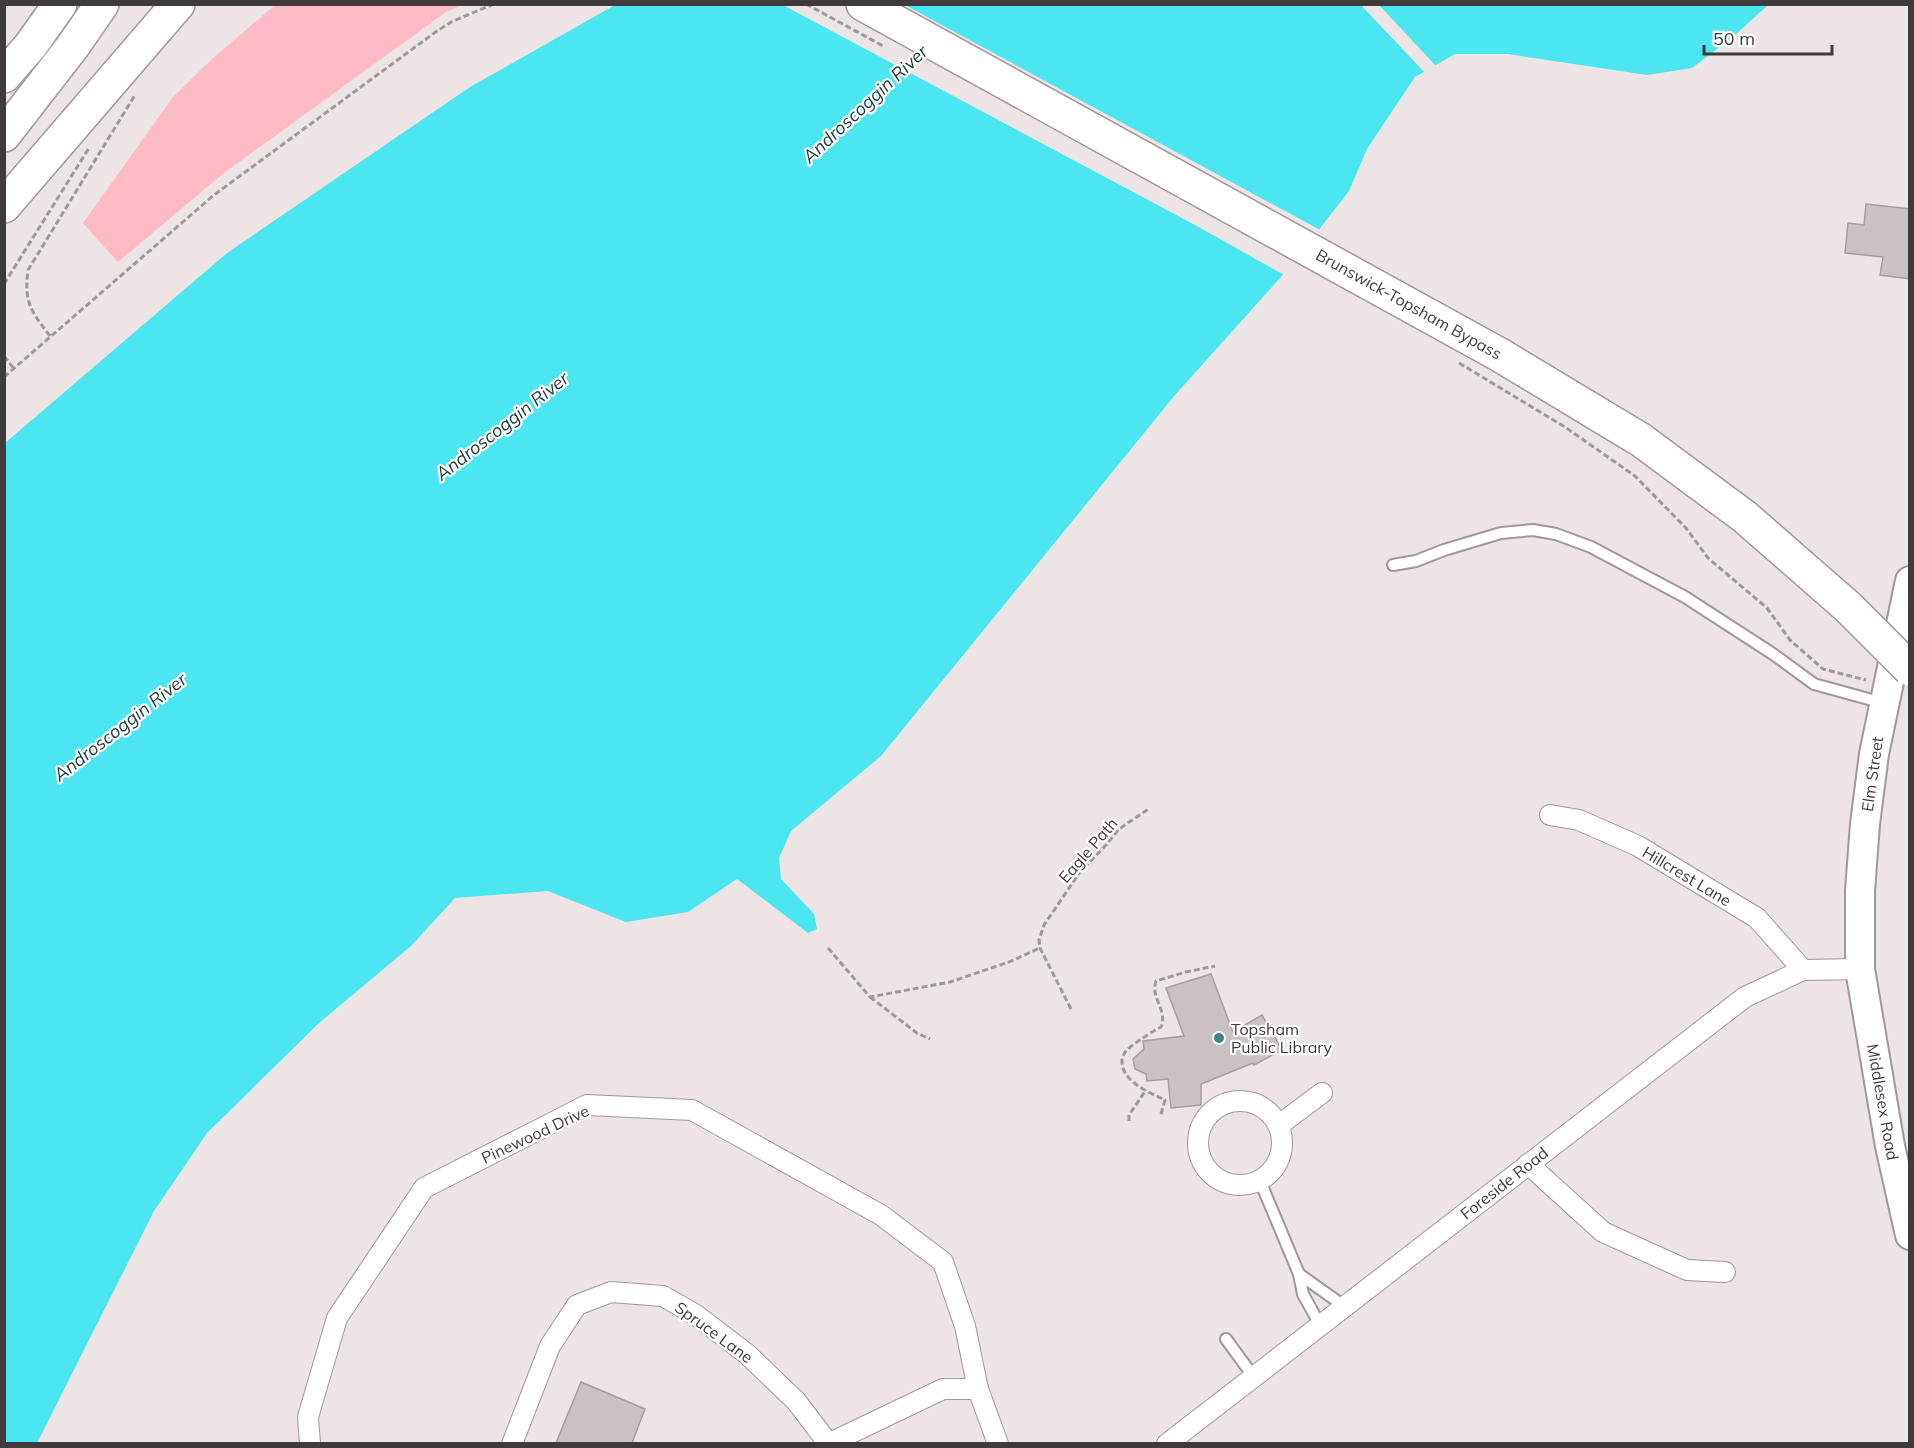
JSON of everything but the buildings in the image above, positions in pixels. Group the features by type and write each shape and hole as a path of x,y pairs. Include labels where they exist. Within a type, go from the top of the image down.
{"highway":[{"path":"4,76 31,45 60,4"},
{"path":"4,135 74,46 102,4"},
{"path":"4,206 178,4"},
{"name":"Brunswick-Topsham Bypass","path":"863,4 1500,355 1641,440 1745,517 1848,607 1894,686"}],"main road":[{"name":"Elm Street","path":"1860,969 1860,891 1874,754 1894,686 1910,581"},
{"name":"Middlesex Road","path":"1860,969 1892,1156 1910,1235"}],"street":[{"name":"Hillcrest Lane","path":"1550,815 1579,820 1638,846 1757,918 1803,970"},
{"name":"Foreside Road","path":"1167,1443 1745,998 1803,970 1860,969"},
{"path":"1279,1125 1322,1094"},
{"path":"1233,1101 1247,1101 1260,1105 1279,1125 1282,1150 1278,1163 1260,1181 1247,1185 1222,1182 1203,1164 1198,1139 1202,1125 1209,1114 1221,1106 1233,1101"},
{"name":"Pinewood Drive","path":"310,1443 308,1417 337,1318 424,1188 587,1105 692,1110 881,1215 943,1262 965,1326 978,1389 998,1443"},
{"path":"1528,1164 1603,1232 1687,1270 1725,1272"},
{"name":"Spruce Lane","path":"512,1443 550,1346 578,1305 611,1292 663,1296 696,1315 747,1354 796,1401 828,1443"},
{"path":"828,1443 943,1389 978,1389"}],"lane":[{"path":"1393,565 1416,561 1501,533 1533,530 1556,534 1591,547 1685,597 1773,654 1814,684 1894,686"},
{"path":"1260,1181 1299,1274 1303,1294 1320,1324"},
{"path":"1299,1274 1344,1306"},
{"path":"1226,1339 1253,1376"}],"path":[{"path":"4,377 214,195 437,31 453,21 494,4"},
{"path":"50,336 37,320 27,300 28,270 135,94"},
{"path":"4,356 14,369"},
{"path":"1453,360 1565,427 1635,476 1686,528 1708,558 1767,608 1790,640 1823,669 1894,686"},
{"name":"Eagle Path","path":"1040,948 1039,940 1044,925 1080,872 1119,829 1150,808"},
{"path":"828,948 870,997 917,1034 930,1039"},
{"path":"870,997 950,982 1009,962 1040,948 1071,1009"},
{"path":"1161,1114 1165,1100 1126,1076 1122,1063 1123,1055 1128,1048 1161,1027 1164,1015 1155,995 1156,981 1215,966"},
{"path":"1129,1121 1129,1115 1146,1090"}],"shaded area":[{"path":"275,5 462,5 446,12 224,173 118,262 83,223 173,97 213,58"}],"water":[{"name":"Androscoggin River","path":"615,5 1768,5 1734,36 1692,68 1647,75 1508,54 1455,54 1415,77 1367,149 1349,191 1289,268 1175,395 881,756 791,831 779,858 781,879 814,914 817,929 808,933 737,879 688,912 626,922 548,891 455,898 411,946 319,1023 207,1133 154,1211 37,1443 5,1444 5,443 227,253 470,87"}],"pier":[{"path":"783,5 905,5 1322,231 1286,276"},
{"path":"1361,5 1379,5 1437,67 1426,74"}],"place":[{"name":"Topsham Public Library","path":"1219,1038"}]}
